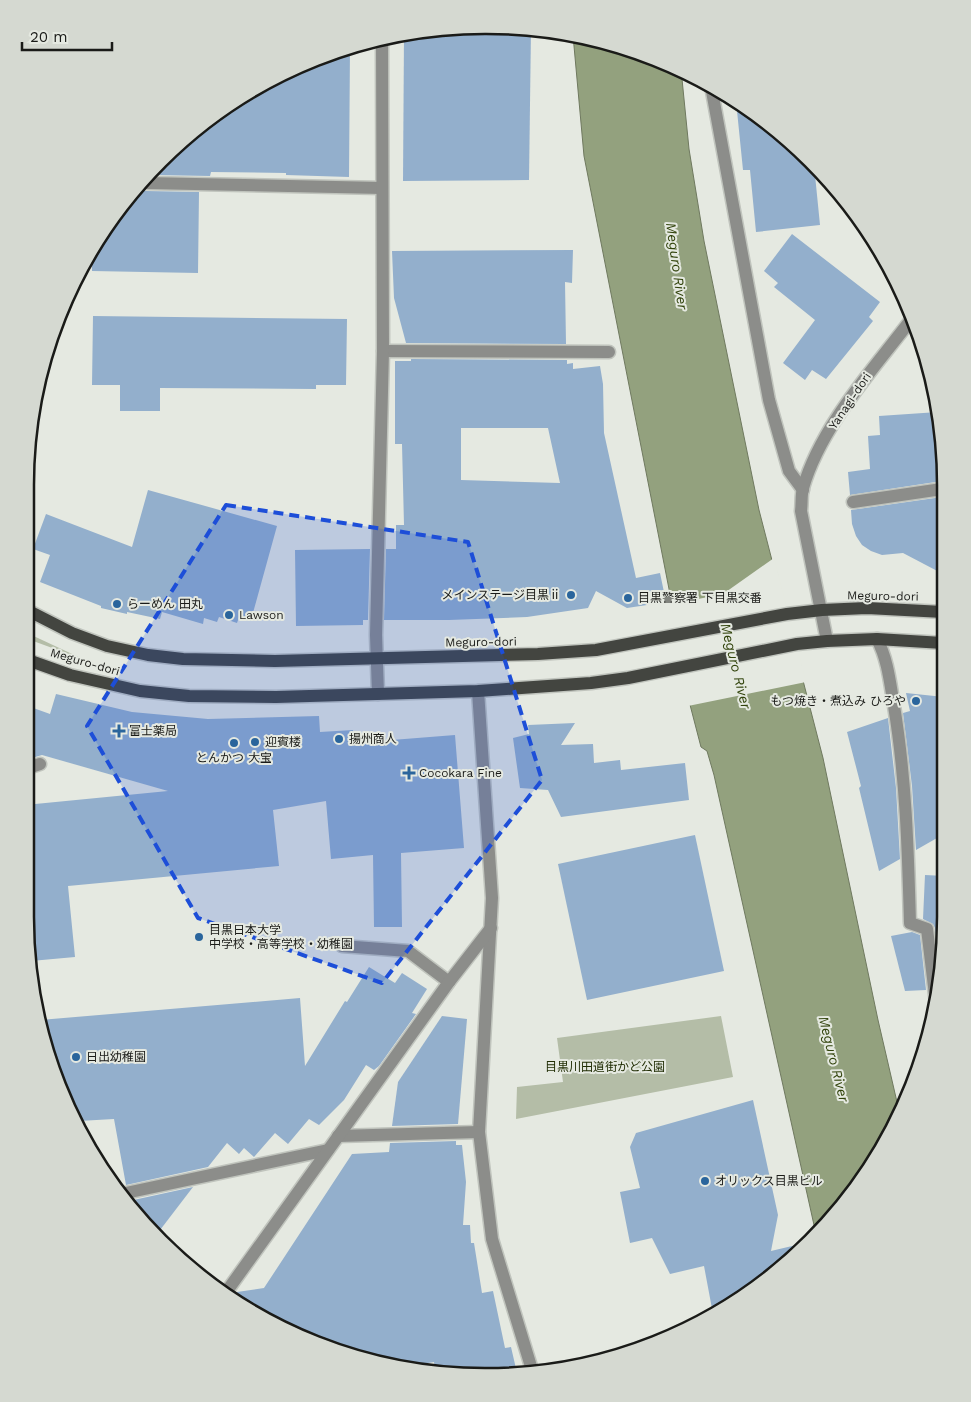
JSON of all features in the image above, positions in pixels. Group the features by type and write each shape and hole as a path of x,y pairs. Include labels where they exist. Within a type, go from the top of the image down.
{"main road":[{"name":"Meguro-dori","path":"34,614 72,633 107,646 148,655 183,659 275,661 538,654 596,650 787,614 822,610 867,608 937,612"},
{"name":"Meguro-dori","path":"34,662 101,683 140,691 189,696 276,697 478,691 591,684 677,669 797,644 877,640 937,643"}],"street":[{"path":"378,694 376,635 383,351 382,46"},
{"path":"713,95 769,400 789,471 803,490"},
{"path":"150,183 382,188"},
{"name":"Yanagi-dori","path":"827,641 801,511 803,490 821,445 858,387 907,324"},
{"path":"383,351 609,352"},
{"path":"853,502 937,490"},
{"path":"877,640 886,661 898,731 907,820 910,923 927,929 933,977"},
{"path":"478,691 492,898 479,1132 492,1239 531,1365"},
{"path":"34,766 40,764"},
{"path":"230,1288 449,982 491,928"},
{"path":"342,946 408,951 449,982"},
{"path":"338,1136 479,1132"},
{"path":"128,1193 328,1150"}],"highlighted area":[{"path":"226,505 468,542 542,780 382,983 198,918 87,726"}],"green space":[{"path":"34,636 85,660 34,641"},
{"name":"目黒川田道街かど公園","path":"721,1016 733,1077 516,1119 517,1087 563,1082 557,1038"}],"water":[{"name":"Meguro River","path":"574,42 631,58 682,79 689,149 704,241 759,510 823,758 897,1102 877,1142 861,1167 844,1192 814,1226 714,775 707,751 701,747 676,651 675,595 670,594 584,156"}],"pier":[{"path":"774,558 806,682 688,706 674,651 673,604 723,594"}],"building":[{"path":"486,34 531,37 529,180 403,181 404,41 456,35"},
{"path":"350,55 349,177 286,175 286,173 211,172 210,176 158,175 210,127 260,94 286,80"},
{"path":"737,111 761,127 815,177 820,225 756,232 750,170 743,170"},
{"path":"144,190 199,192 198,273 92,271 92,264 110,235 127,210"},
{"path":"792,234 880,302 869,317 873,321 826,379 812,370 805,380 783,363 815,320 774,287 778,283 764,271"},
{"path":"573,250 572,283 565,282 566,344 406,343 394,298 392,251"},
{"path":"93,316 347,319 346,385 316,385 316,389 160,388 160,411 120,411 120,385 92,385"},
{"path":"411,359 567,360 567,364 573,363 573,369 600,366 603,384 604,433 636,578 660,573 665,597 647,601 647,605 627,608 596,591 588,608 527,617 384,620 386,549 396,549 396,525 404,525 402,444 395,444 395,361 411,361","holes":["461,428 548,428 560,483 461,480"]},
{"path":"931,412 937,482 850,495 848,472 870,469 868,436 880,435 879,416"},
{"path":"148,490 277,526 251,620 239,617 237,623 219,617 217,622 204,618 203,624 162,612 160,619 127,612 127,614 101,608 101,606 40,582 50,555 34,549 34,546 46,514 132,547"},
{"path":"937,498 937,571 903,553 882,555 862,545 856,536 852,524 851,510"},
{"path":"370,549 368,620 363,620 363,625 296,626 295,550"},
{"path":"906,693 937,696 937,838 916,850 912,786 903,713 910,711"},
{"path":"56,694 132,712 208,719 319,716 320,732 353,730 354,743 455,735 464,848 401,853 402,927 374,927 373,855 331,859 326,801 273,810 279,866 68,886 75,957 36,960 34,916 34,804 168,791 42,755 34,757 34,708 50,714"},
{"path":"888,718 896,788 900,859 879,871 859,788 861,786 847,732"},
{"path":"575,723 561,745 593,744 594,763 620,760 621,770 685,763 689,800 561,817 548,790 520,788 513,738 529,734 528,725"},
{"path":"695,835 724,971 587,1000 558,864"},
{"path":"925,875 937,876 936,938 933,924 923,919"},
{"path":"912,932 920,935 926,990 905,991 891,936"},
{"path":"369,967 395,983 402,973 427,989 412,1013 416,1014 379,1066 374,1070 366,1065 344,1100 319,1125 309,1119 288,1144 275,1133 254,1157 244,1148 239,1154 227,1143 208,1167 126,1185 114,1119 83,1121 58,1062 46,1020 300,998 305,1066 345,1001 347,1002"},
{"path":"442,1016 467,1019 458,1124 392,1126 398,1082"},
{"name":"オリックス目黒ビル","path":"753,1100 778,1215 771,1251 795,1245 761,1275 712,1308 704,1266 670,1274 652,1238 630,1243 620,1192 640,1188 630,1147 636,1133"},
{"path":"456,1141 456,1145 462,1145 466,1182 463,1225 470,1225 471,1243 474,1243 482,1293 493,1291 505,1348 511,1347 516,1367 456,1367 435,1365 434,1362 424,1364 397,1360 369,1353 313,1334 286,1322 236,1293 264,1288 352,1154 389,1152 390,1143"},
{"path":"193,1187 160,1230 134,1200"}],"place":[{"name":"メインステージ目黒ⅱ","path":"571,595"},
{"name":"目黒警察署 下目黒交番","path":"628,598"},
{"name":"らーめん 田丸","path":"117,604"},
{"name":"Lawson","path":"229,615"},
{"name":"もつ焼き・煮込み ひろや","path":"916,701"},
{"name":"富士薬局","path":"119,731"},
{"name":"揚州商人","path":"339,739"},
{"name":"迎賓楼","path":"255,742"},
{"name":"とんかつ 大宝","path":"234,743"},
{"name":"Cocokara Fine","path":"409,773"},
{"name":"目黒日本大学 中学校・高等学校・幼稚園","path":"199,937"},
{"name":"日出幼稚園","path":"76,1057"},
{"name":"オリックス目黒ビル","path":"705,1181"}]}
